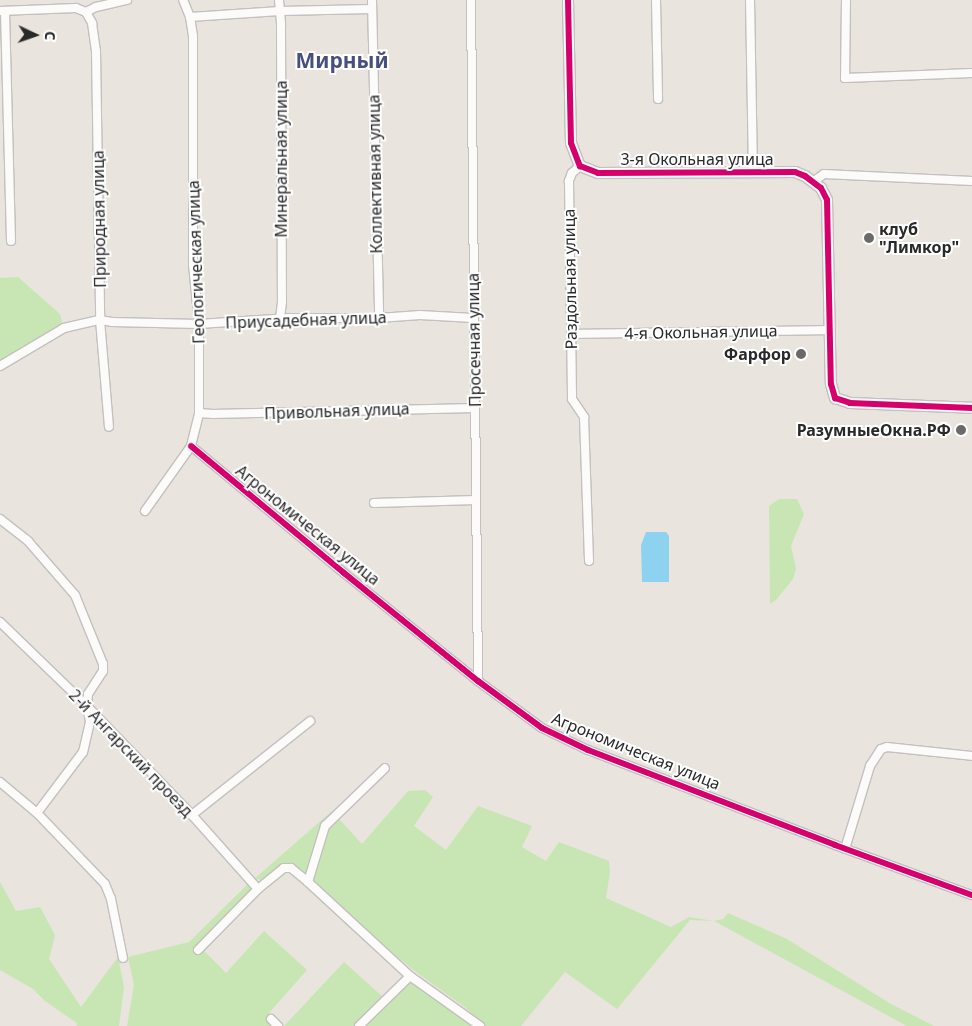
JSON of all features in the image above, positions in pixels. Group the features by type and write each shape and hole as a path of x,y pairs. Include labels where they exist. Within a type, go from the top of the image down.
{"street":[{"path":"11,240 3,11 76,8 86,12 96,7 127,0"},
{"name":"Геологическая улица","path":"145,511 191,446 199,413 199,324 193,265 193,36 190,18 183,0"},
{"name":"Минеральная улица","path":"279,0 282,302 280,319"},
{"name":"Коллективная улица","path":"372,0 379,318"},
{"name":"Просечная улица","path":"471,0 478,681"},
{"path":"568,0 571,144 580,166"},
{"path":"656,0 658,99"},
{"path":"750,0 753,172"},
{"path":"846,0 846,78 972,74"},
{"path":"190,18 280,11 372,9"},
{"name":"Природная улица","path":"86,12 92,23 96,51 100,320 109,427"},
{"name":"3-я Окольная улица","path":"580,166 598,173 795,172 814,181"},
{"name":"Раздольная улица","path":"580,166 572,173 569,181 572,399 584,417 589,561"},
{"path":"972,181 824,174 814,181 826,200 831,384 835,398 850,403 972,408"},
{"name":"Приусадебная улица","path":"0,366 64,328 100,320 112,322 199,324 280,319 379,318 420,315 473,318"},
{"name":"4-я Окольная улица","path":"572,334 830,330"},
{"name":"Привольная улица","path":"199,413 475,408"},
{"name":"Агрономическая улица","path":"191,446 478,681 542,728 588,750 845,849 972,895"},
{"path":"374,503 476,500"},
{"path":"0,519 28,541 75,596 103,664 103,670 88,694 86,706 90,722 82,752 37,813"},
{"name":"2-й Ангарский проезд","path":"0,622 86,706 192,815 258,889"},
{"path":"192,815 310,721"},
{"path":"845,849 870,766 881,749 887,747 972,756"},
{"path":"308,882 325,826 335,814 385,768"},
{"path":"0,782 37,813 104,884 111,899 123,958"},
{"path":"198,950 258,889 284,868 292,868 410,976 480,1026"},
{"path":"359,1026 410,976"},
{"path":"271,1019 278,1026"}],"green space":[{"path":"18,277 60,314 63,325 0,361 0,278"},
{"path":"779,499 797,499 804,514 791,546 796,568 793,579 776,600 770,604 769,506"},
{"path":"425,790 433,797 414,826 446,850 478,806 532,826 522,847 546,861 559,842 609,861 610,872 606,898 671,927 689,917 714,921 690,920 617,1009 565,972 521,1026 485,1026 466,1008 416,972 366,931 302,871 294,866 264,880 254,879 332,811 362,844 408,791"},
{"path":"0,882 16,911 40,907 55,935 49,959 81,1007 118,957 124,987 119,1026 76,1026 78,1024 45,1001 33,989 0,970"},
{"path":"249,883 254,889 202,949 226,973 264,931 307,970 269,1013 284,1026 127,1026 134,985 128,957 189,942"},
{"path":"728,913 787,939 891,1004 934,1026 907,1026 714,921 723,919"},
{"path":"344,962 383,997 404,976 472,1026 284,1026"}],"water":[{"path":"646,532 666,532 669,536 669,582 642,582 641,545"}],"cycle path":[{"path":"568,0 571,143 580,166 598,173 795,172 805,176 821,188 827,200 831,384 835,398 850,403 972,408"},
{"path":"191,446 478,681 542,728 588,750 835,845 972,895"}],"place":[{"name":"клуб \"Лимкор\"","path":"869,238"},
{"name":"Фарфор","path":"801,354"},
{"name":"РазумныеОкна.РФ","path":"961,430"}],"district":[{"name":"Мирный","path":"342,60"}]}
